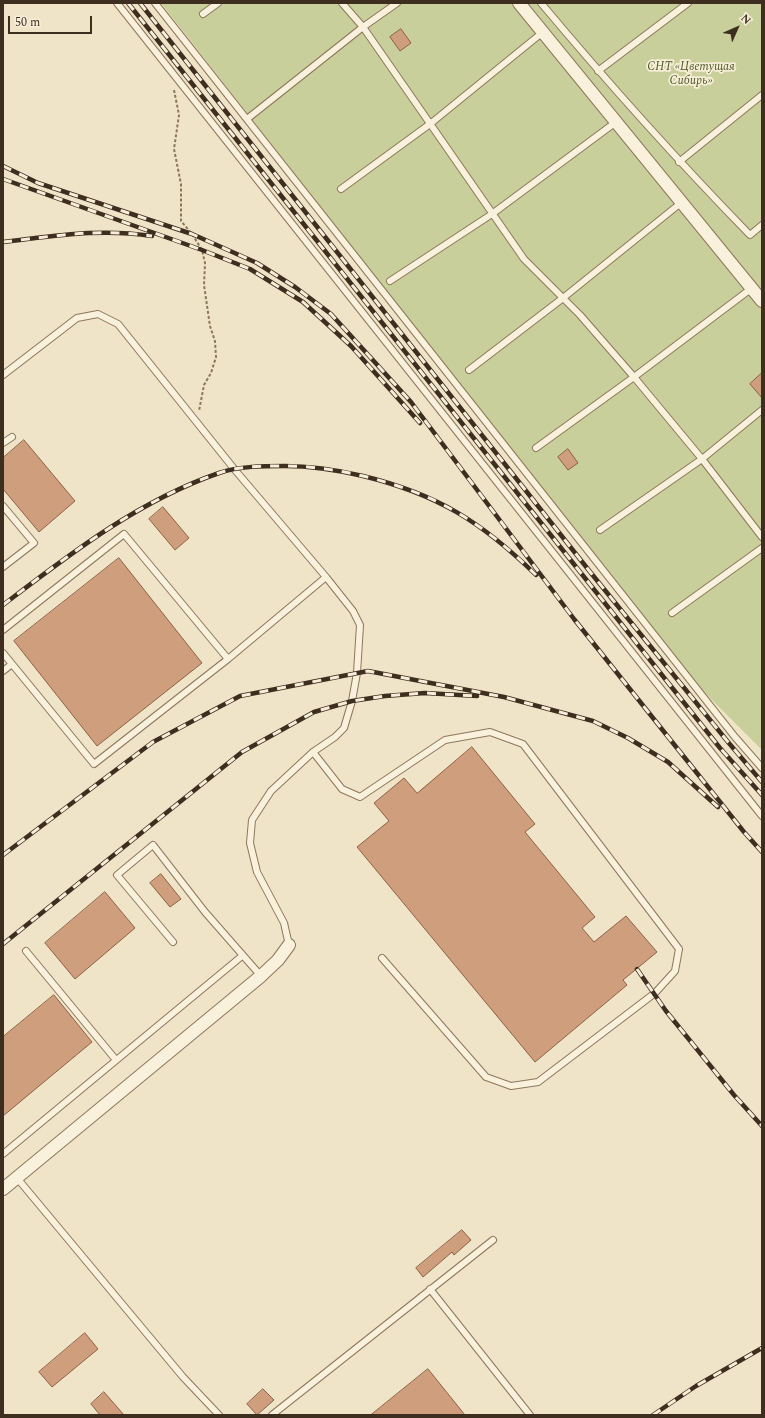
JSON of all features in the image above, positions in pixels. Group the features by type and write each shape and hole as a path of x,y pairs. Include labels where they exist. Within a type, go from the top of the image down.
{"street":[{"path":"519,3 762,301"},
{"path":"3,1189 262,976 278,960 289,945"}],"lane":[{"path":"117,3 762,816"},
{"path":"155,3 730,731 762,768"},
{"path":"203,14 218,3"},
{"path":"342,3 363,27 524,259 580,315 634,377 702,459 762,537"},
{"path":"247,119 363,27 397,3"},
{"path":"541,3 598,72 679,162 750,234 762,224"},
{"path":"598,72 688,3"},
{"path":"341,189 430,124 543,32"},
{"path":"679,162 762,96"},
{"path":"390,281 492,214 616,122"},
{"path":"469,370 563,298 682,202"},
{"path":"536,448 634,377 752,288"},
{"path":"3,374 77,318 98,314 118,324 196,422 353,611 360,625 360,649 352,700 344,728 335,737 313,752 271,791 252,820 250,843 257,872 284,923 289,945"},
{"path":"600,530 702,459 762,410"},
{"path":"3,443 12,437"},
{"path":"3,506 34,543 3,567"},
{"path":"3,630 124,534 228,659"},
{"path":"672,612 762,548"},
{"path":"3,652 94,764 228,659 326,577"},
{"path":"3,671 12,664"},
{"path":"313,752 342,788 360,797 445,740 490,732 523,744 679,950 676,971 655,993 538,1082 512,1086 486,1077 382,958"},
{"path":"173,942 117,875 153,845 205,912 242,956 262,976"},
{"path":"26,951 116,1060"},
{"path":"3,1154 242,956"},
{"path":"17,1178 183,1377 219,1415"},
{"path":"272,1415 492,1240"},
{"path":"430,1290 530,1415"}],"path":[{"path":"171,71 179,115 174,149 181,184 181,221 192,234 202,250 205,263 204,285 210,326 215,341 216,357 212,372 204,385 196,422"}],"green space":[{"name":"СНТ «Цветущая Сибирь»","path":"161,3 762,3 762,750 689,677"}],"building":[{"path":"401,29 411,43 400,51 390,37"},
{"path":"762,373 762,398 750,384"},
{"path":"24,440 75,501 39,532 3,489 3,458"},
{"path":"568,449 578,463 568,470 558,457"},
{"path":"163,507 189,538 175,550 149,519"},
{"path":"119,558 202,663 97,746 14,641"},
{"path":"472,747 535,824 525,832 595,917 582,928 594,942 626,916 657,952 623,980 627,985 535,1062 357,847 389,821 374,803 404,778 417,793"},
{"path":"161,874 181,899 170,907 150,883"},
{"path":"105,892 135,928 75,979 45,943"},
{"path":"54,995 92,1042 3,1116 3,1037"},
{"path":"462,1230 471,1240 454,1255 452,1252 423,1277 416,1268"},
{"path":"85,1333 98,1349 52,1387 39,1372"},
{"path":"428,1369 465,1415 371,1415"},
{"path":"263,1389 274,1400 257,1415 247,1404"},
{"path":"104,1392 124,1415 100,1415 91,1404"}],"railway":[{"path":"128,3 720,748 762,795"},
{"path":"140,3 591,573 762,782"},
{"path":"3,166 38,183 192,234 257,263 295,287 331,314 411,402 574,619 744,832 762,852"},
{"path":"3,179 202,250 250,269 303,302 351,346 420,423"},
{"path":"3,242 59,235 96,233 152,236"},
{"path":"3,605 79,548 160,498 219,473 235,469 260,466 295,466 334,470 389,483 414,492 436,501 477,525 516,556 536,575"},
{"path":"3,855 153,742 240,696 368,671 504,697 593,721 628,738 668,762 718,807"},
{"path":"3,944 242,752 314,712 352,701 385,696 425,693 477,696"},
{"path":"637,969 666,1011 734,1095 762,1126"},
{"path":"653,1415 696,1386 762,1348"}]}
